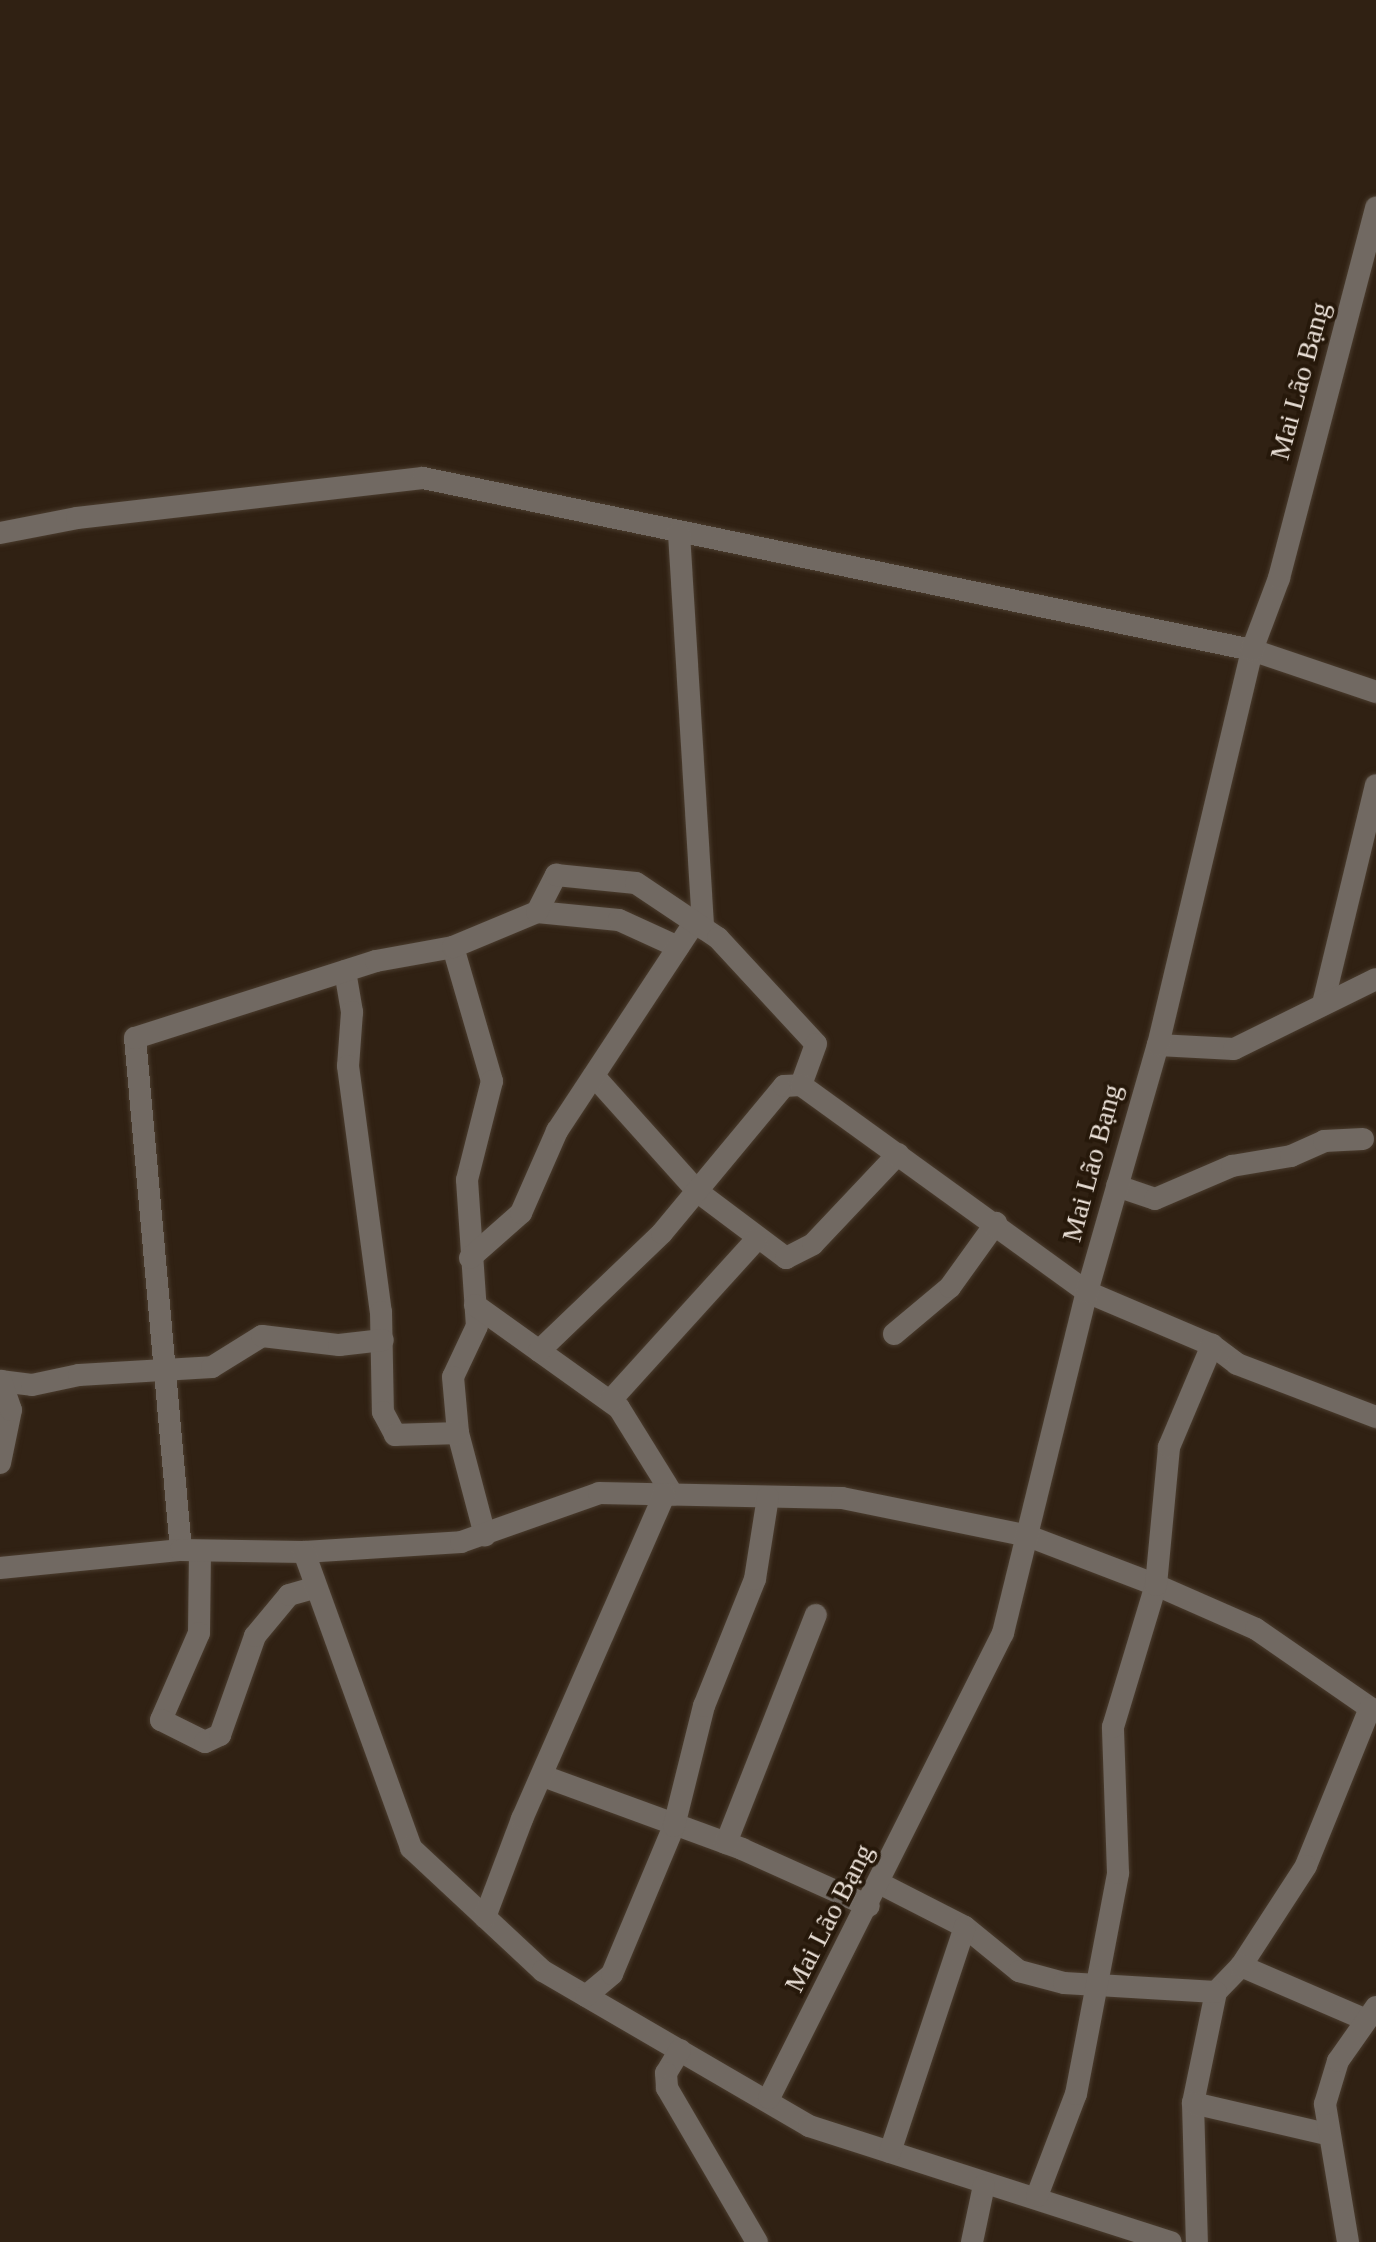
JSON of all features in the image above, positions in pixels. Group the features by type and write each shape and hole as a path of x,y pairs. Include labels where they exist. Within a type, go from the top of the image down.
{"street":[{"name":"Mai Lão Bạng","path":"769,2098 882,1884 1003,1633 1088,1292 1158,1046 1252,650 1279,578 1376,207"},
{"path":"0,533 77,518 423,478 1252,650 1376,692"},
{"path":"470,1258 521,1212 557,1131 678,948 699,925 679,532"},
{"path":"1323,1004 1376,785"},
{"path":"536,912 556,875 636,883 699,925 816,1044 801,1085"},
{"path":"314,1588 289,1595 255,1636 220,1735 206,1742 161,1720 199,1633 165,1373 136,1038 345,970 453,947 536,912 618,920 678,948"},
{"path":"453,947 492,1081 467,1180 477,1326 453,1377 458,1432 484,1535"},
{"path":"345,970 352,1012 348,1066 383,1340 381,1396 388,1428 408,1439 458,1432"},
{"path":"1158,1046 1234,1049 1376,979"},
{"path":"594,1076 698,1192 756,1240 786,1258 802,1252 898,1154"},
{"path":"539,1351 698,1192 773,1097 784,1086 801,1085 1088,1292 1212,1346 1238,1364 1376,1417"},
{"path":"1118,1186 1155,1199 1232,1166 1291,1156 1324,1141 1363,1139"},
{"path":"894,1334 950,1288 996,1223"},
{"path":"610,1402 756,1240"},
{"path":"475,1305 610,1402 669,1495"},
{"path":"0,1463 11,1410 1,1381 32,1386 78,1376 165,1373 225,1364 254,1337 339,1344 383,1340"},
{"path":"1036,2196 1076,2094 1098,1986 1122,1842 1113,1727 1156,1585 1170,1447 1212,1346"},
{"path":"0,1568 191,1550 304,1552 484,1535 599,1494 842,1498 1028,1536 1256,1628 1374,1704 1306,1866 1241,1966 1216,1992 1193,2104 1197,2242"},
{"path":"486,1918 542,1776 669,1495"},
{"path":"586,1996 612,1974 674,1826 704,1706 756,1579 768,1497"},
{"path":"304,1552 412,1848 543,1971 769,2098 809,2126 1172,2242"},
{"path":"726,1844 816,1615"},
{"path":"542,1776 726,1844 869,1906"},
{"path":"882,1884 965,1926 1019,1971 1098,1986 1216,1992"},
{"path":"890,2152 965,1926"},
{"path":"1241,1966 1369,2012 1338,2061 1325,2104 1326,2134 1348,2242"},
{"path":"680,2050 666,2073 667,2088 757,2242"},
{"path":"1193,2104 1326,2134"},
{"path":"972,2242 984,2185"}]}
